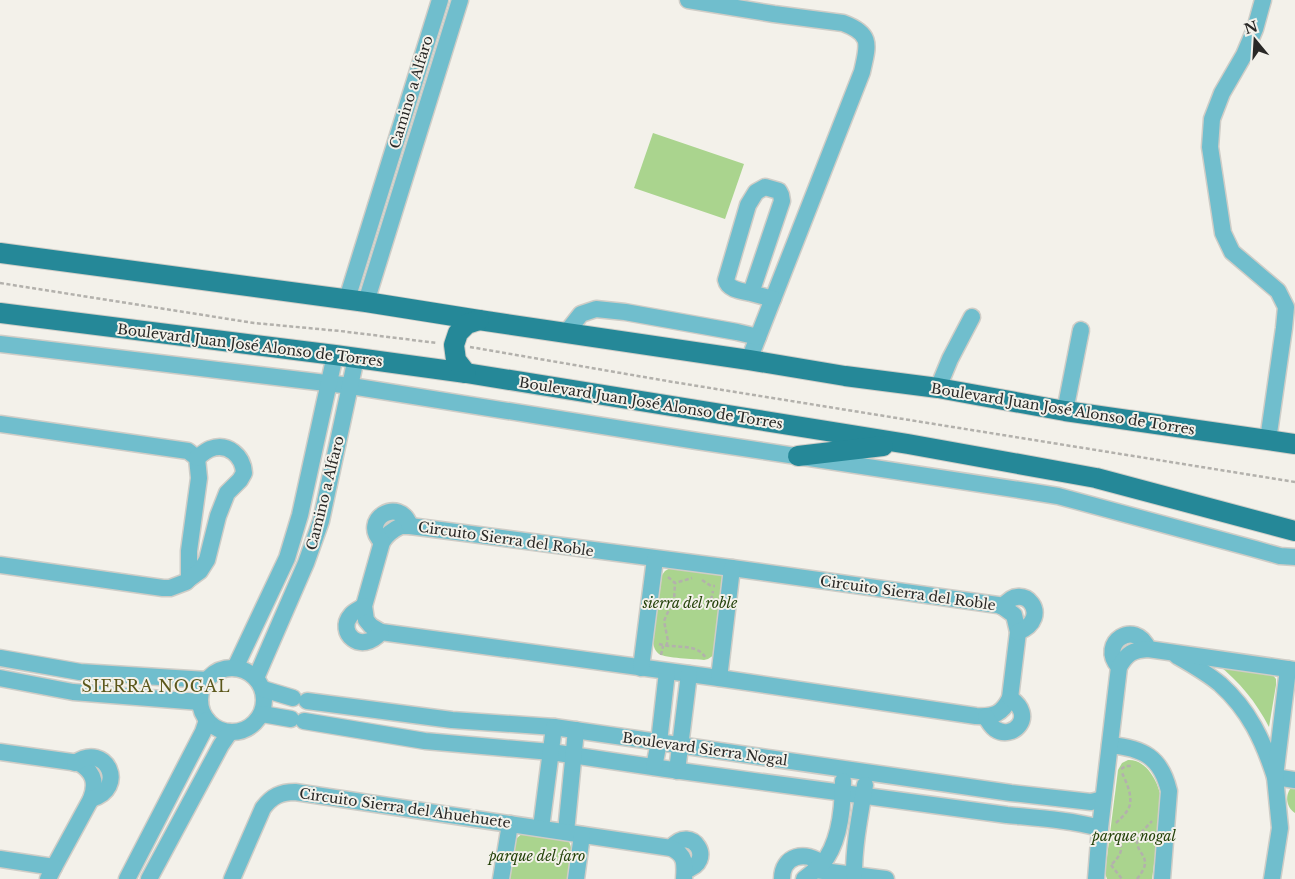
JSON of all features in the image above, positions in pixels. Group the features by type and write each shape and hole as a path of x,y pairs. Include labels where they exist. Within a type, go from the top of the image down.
{"main road":[{"name":"Boulevard Juan José Alonso de Torres","path":"0,253 356,301 845,376 938,388 1065,411 1294,444"},
{"name":"Boulevard Juan José Alonso de Torres","path":"0,313 466,373 908,444 1096,478 1295,531"},
{"path":"466,373 456,360 454,345 458,333 467,324 479,320"},
{"path":"798,456 908,444"},
{"path":"1272,526 1295,525"}],"street":[{"name":"Camino a Alfaro","path":"356,301 440,0"},
{"path":"356,301 460,0"},
{"path":"688,0 843,23 860,31 865,37 866,52 862,72 749,360"},
{"path":"1263,0 1255,29 1244,55 1222,94 1212,119 1210,147 1223,233 1232,252 1278,291 1286,307 1268,440"},
{"path":"751,293 782,201 779,191 765,187 756,192 748,205 726,280 730,287 751,293 773,299"},
{"path":"566,333 580,314 596,309 625,312 758,337"},
{"path":"938,388 950,359 972,317"},
{"path":"1065,411 1081,330"},
{"path":"0,344 350,386 1058,496 1280,556 1295,557"},
{"name":"Camino a Alfaro","path":"235,668 287,558 300,515 335,355"},
{"name":"Camino a Alfaro","path":"260,684 321,521 356,358"},
{"path":"0,424 188,451 196,458 199,478 190,551 189,578"},
{"path":"0,565 163,588 179,586 200,571 207,560 218,516 227,493 244,473 242,460 232,450 225,447 209,449 196,458"},
{"name":"Circuito Sierra del Roble","path":"364,606 382,542 393,529 401,526 732,568 1002,607 1014,615 1018,632 1010,698"},
{"path":"641,668 655,559"},
{"path":"719,678 732,568"},
{"path":"381,632 370,642 358,642 348,633 347,622 354,612 364,606 366,620 371,626 381,632 986,717 999,712 1010,698 1017,702 1022,713 1022,719 1016,729 1004,733 993,728 986,717"},
{"path":"1096,879 1103,800 1119,667 1131,653 1148,649 1291,669 1275,777"},
{"path":"1170,652 1213,679 1234,699 1252,722 1265,748 1275,777 1288,830 1272,879"},
{"path":"0,658 80,672 207,680"},
{"path":"227,668 235,668 250,673 260,684 265,697 262,714 256,722 248,728 230,732 213,726 207,720 202,712 200,702 207,680 213,674 227,668"},
{"path":"654,768 667,672"},
{"path":"677,771 689,674"},
{"path":"0,678 73,692 200,702"},
{"name":"Boulevard Sierra Nogal","path":"260,684 300,700 452,720 554,727 1020,794 1091,802 1103,800"},
{"name":"Boulevard Sierra Nogal","path":"262,714 425,741 551,752 654,768 1063,821 1100,828"},
{"path":"127,879 207,720"},
{"path":"541,828 554,727"},
{"path":"576,730 574,755 576,879"},
{"path":"149,879 230,732"},
{"path":"1110,745 1138,750 1158,764 1166,778 1169,791 1162,879"},
{"path":"0,752 80,763 85,766 93,777 95,784 91,799 51,873 0,860"},
{"path":"814,871 835,843 843,793 844,769"},
{"path":"854,874 854,853 867,772"},
{"path":"1275,777 1295,780"},
{"name":"Circuito Sierra del Ahuehuete","path":"232,879 263,808 268,801 285,792 671,848 681,854 684,859 685,874"},
{"path":"501,879 510,824"},
{"path":"782,879 787,863 798,856 811,856 814,871"},
{"path":"814,871 854,874 880,879"}],"path":[{"path":"0,284 254,323 454,345 1295,482"},
{"path":"665,576 675,583 698,579 711,586 718,584"},
{"path":"661,655 664,646 668,642 664,622 674,600 675,583"},
{"path":"653,643 696,649 705,655 706,660"},
{"path":"1122,879 1110,864 1119,856 1122,847 1116,832 1117,822 1128,811 1130,804 1126,783 1119,771 1128,765 1134,766"},
{"path":"1137,879 1146,863 1137,843 1137,837 1154,818"}],"green space":[{"path":"653,133 744,164 725,219 634,188"},
{"name":"sierra del roble","path":"672,567 719,573 724,580 714,655 708,659 667,656 659,654 654,647 662,575"},
{"path":"1217,664 1272,674 1276,679 1276,685 1269,727 1247,693"},
{"name":"parque nogal","path":"1128,760 1142,764 1148,769 1156,783 1161,798 1162,805 1152,879 1107,879 1105,873 1118,770 1122,763"},
{"path":"1295,785 1295,813 1289,807 1287,799 1289,791"},
{"name":"parque del faro","path":"524,832 568,840 572,854 568,879 510,879 515,843 517,838"}],"district":[{"name":"SIERRA NOGAL","path":"156,686"}]}
